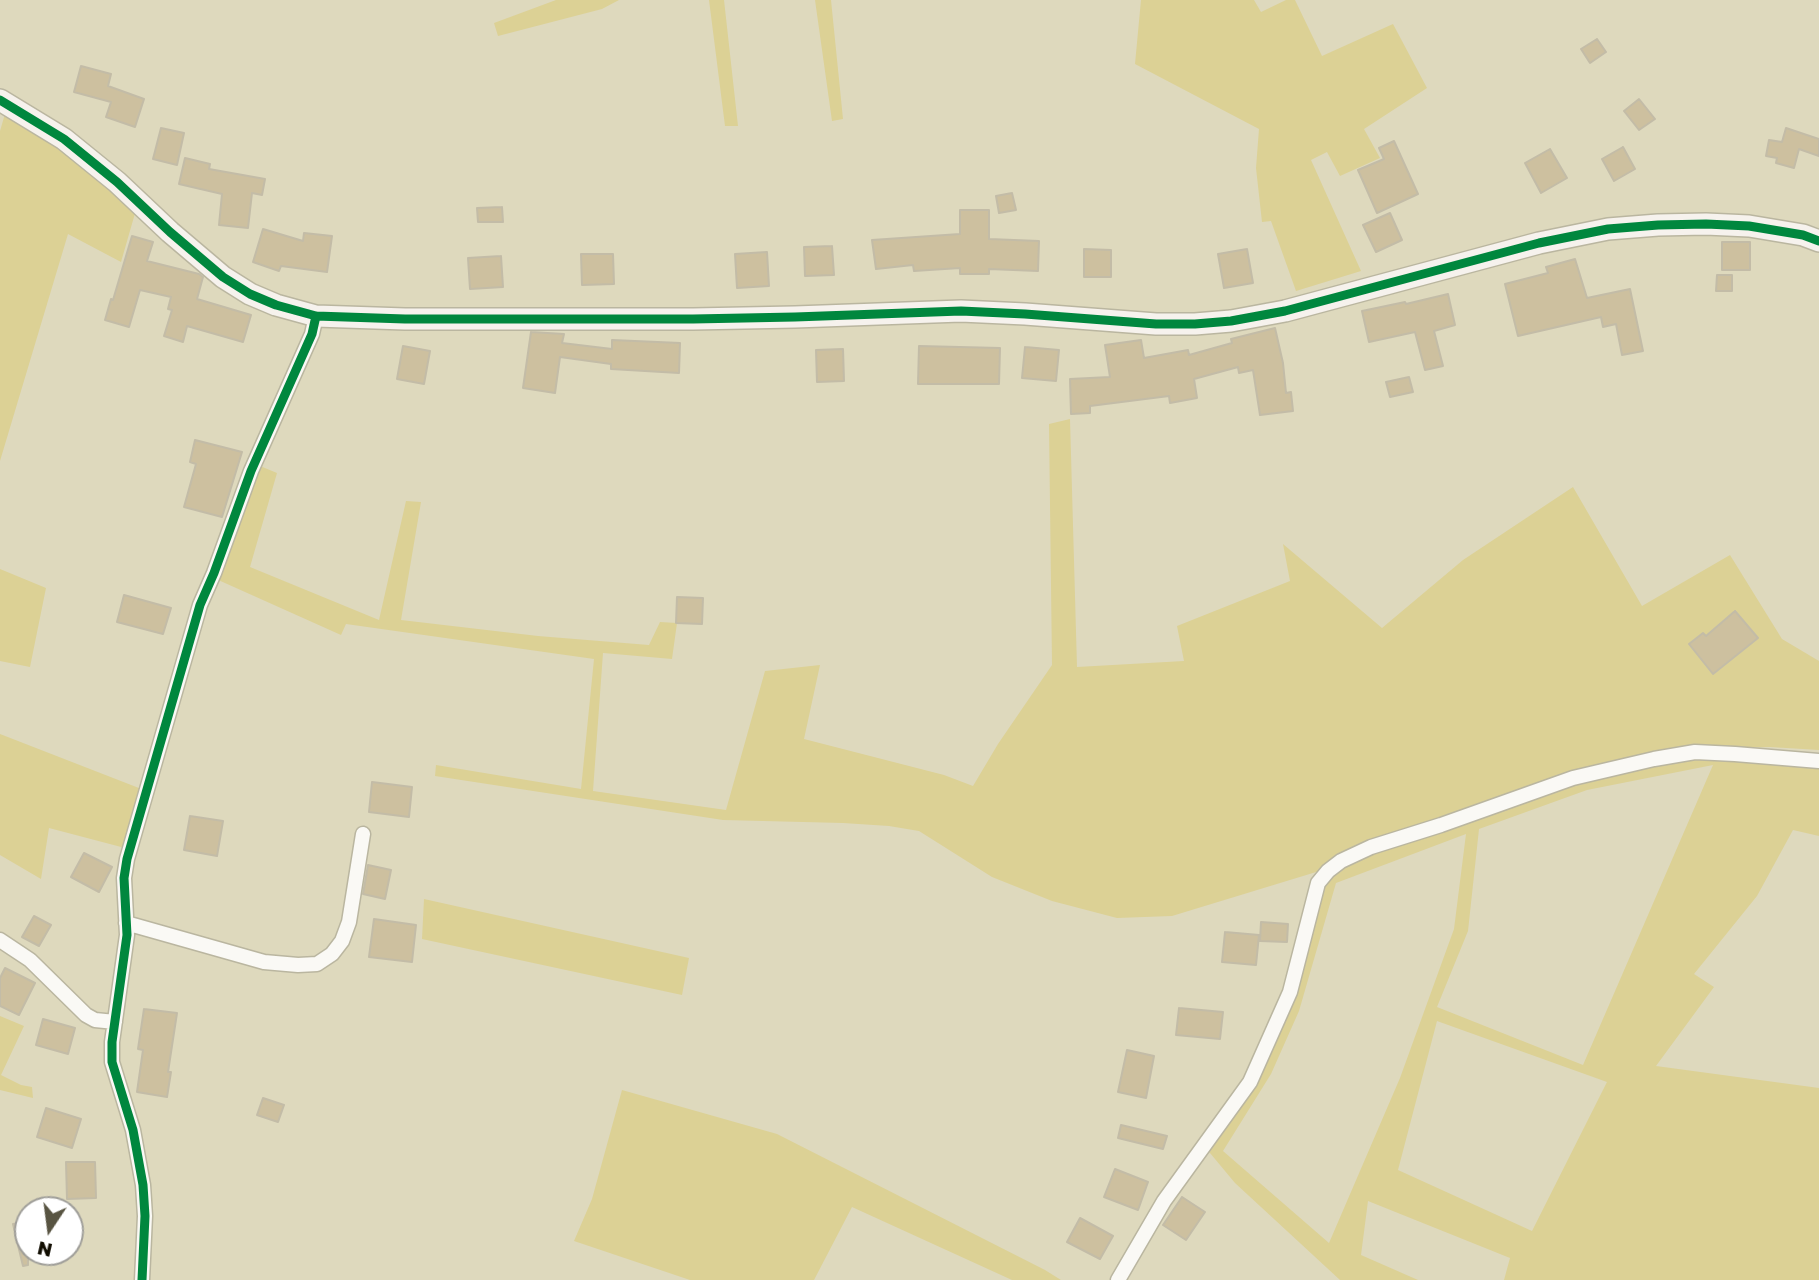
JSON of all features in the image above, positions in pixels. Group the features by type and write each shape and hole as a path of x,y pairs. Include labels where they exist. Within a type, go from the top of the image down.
{"street":[{"path":"0,100 64,139 117,182 223,277 250,294 316,316 705,318 961,311 1156,324 1195,324 1231,321 1285,311 1539,243 1608,229 1658,225 1749,226 1803,235 1819,241"},
{"path":"142,1280 145,1216 143,1185 133,1130 112,1062 125,958 124,878 127,859 200,605 251,471 312,334 316,316"},
{"path":"1118,1280 1164,1201 1250,1082 1290,992 1318,883 1334,866 1371,847 1573,778 1654,759 1695,752 1819,761"},
{"path":"126,923 264,962 317,964 332,954 342,941 349,922 363,834"},
{"path":"0,940 30,960 86,1014 95,1020 115,1022"}],"shaded area":[{"path":"556,0 619,0 602,9 498,36 494,23"},
{"path":"709,0 724,0 738,126 725,126"},
{"path":"815,0 831,0 843,119 832,121"},
{"path":"1141,0 1254,0 1261,12 1286,0 1295,0 1322,56 1393,24 1427,88 1364,129 1380,158 1340,176 1327,152 1311,160 1361,271 1296,291 1271,221 1262,222 1256,168 1259,129 1135,64"},
{"path":"7,107 138,203 121,262 68,234 0,461 0,131"},
{"path":"1070,419 1077,667 1184,661 1177,626 1290,581 1283,544 1382,628 1463,560 1573,487 1642,606 1730,555 1782,639 1819,661 1819,750 1729,748 1819,761 1819,836 1793,830 1757,896 1694,974 1714,987 1656,1066 1819,1088 1819,1280 1504,1280 1510,1258 1368,1201 1361,1255 1418,1280 1340,1280 1235,1183 1205,1147 1253,1077 1326,869 1172,916 1117,918 1052,901 992,877 919,831 843,823 723,820 435,776 436,765 581,789 594,659 346,624 341,635 216,579 260,466 277,473 250,567 379,620 406,501 421,502 401,620 538,636 649,645 660,622 677,623 672,659 603,653 593,791 726,810 765,671 820,665 804,739 944,775 973,786 1052,665 1049,424","holes":["1713,765 1583,1065 1437,1007 1468,931 1479,829 1587,790","1466,834 1454,929 1400,1078 1329,1243 1223,1151 1271,1074 1299,1011 1336,883","1437,1021 1607,1082 1532,1231 1398,1170"]},
{"path":"0,569 46,588 30,667 0,661"},
{"path":"0,734 144,790 125,848 49,828 41,879 0,855"},
{"path":"424,899 689,958 682,995 422,939"},
{"path":"0,1016 24,1026 1,1075 21,1085 32,1087 33,1098 0,1090"},
{"path":"622,1090 777,1134 1061,1280 1012,1280 852,1207 814,1280 690,1280 574,1241 592,1199"}],"building":[{"path":"1597,39 1606,52 1590,63 1581,49"},
{"path":"81,66 111,74 108,86 144,99 135,127 106,117 111,102 74,92"},
{"path":"1639,99 1655,119 1639,130 1624,111"},
{"path":"161,128 184,133 177,165 153,159"},
{"path":"1786,128 1819,139 1819,156 1799,149 1794,168 1776,163 1777,158 1766,156 1769,140 1782,142"},
{"path":"1394,141 1418,194 1377,213 1358,170 1384,159 1379,148"},
{"path":"1623,147 1635,169 1614,181 1602,159"},
{"path":"1550,149 1567,178 1541,193 1525,163"},
{"path":"185,158 210,164 209,169 265,179 262,195 252,193 248,228 219,225 222,194 179,184"},
{"path":"1012,193 1016,210 999,213 996,196"},
{"path":"502,207 503,222 478,222 477,208"},
{"path":"960,210 989,210 989,239 1039,241 1038,271 989,269 989,274 960,274 960,268 914,271 913,265 876,269 872,240 960,234"},
{"path":"1390,213 1402,240 1376,252 1363,225"},
{"path":"263,229 303,241 304,233 332,236 327,272 281,266 279,271 253,262"},
{"path":"132,236 153,242 147,261 203,277 197,299 251,315 243,342 187,326 183,342 164,336 172,310 168,309 171,297 140,290 129,327 105,320"},
{"path":"1722,242 1750,242 1750,270 1722,270"},
{"path":"832,246 834,275 805,276 804,247"},
{"path":"1084,249 1111,250 1111,277 1084,277"},
{"path":"1247,249 1253,283 1224,288 1218,254"},
{"path":"767,252 769,286 737,288 735,254"},
{"path":"581,254 613,254 614,284 582,285"},
{"path":"501,256 503,287 470,289 468,258"},
{"path":"1575,259 1587,298 1630,289 1643,351 1622,355 1616,324 1603,327 1601,317 1518,336 1505,284 1548,273 1546,267"},
{"path":"1717,275 1732,275 1732,291 1716,291"},
{"path":"1448,294 1455,325 1434,331 1443,366 1425,370 1415,332 1369,342 1362,311"},
{"path":"1275,328 1286,393 1291,392 1293,411 1260,415 1253,370 1239,373 1238,367 1194,379 1197,398 1170,403 1169,396 1090,406 1090,413 1071,414 1070,379 1110,377 1105,345 1141,340 1144,358 1188,350 1189,355 1232,343 1231,339"},
{"path":"531,332 564,334 562,343 612,349 612,340 680,343 679,373 611,369 611,364 560,357 555,393 523,388"},
{"path":"403,346 430,351 424,384 397,379"},
{"path":"919,346 1000,348 999,384 918,384"},
{"path":"1025,347 1059,350 1056,381 1022,378"},
{"path":"843,349 844,381 817,382 816,350"},
{"path":"1409,377 1413,392 1390,397 1386,382"},
{"path":"195,440 242,452 222,517 184,507 196,464 190,462"},
{"path":"124,595 171,608 163,634 117,622"},
{"path":"677,597 703,598 702,624 676,623"},
{"path":"1735,611 1758,638 1713,674 1689,644 1703,633 1706,636"},
{"path":"372,782 412,787 409,817 369,812"},
{"path":"190,816 223,821 217,856 184,850"},
{"path":"84,853 112,867 99,892 71,877"},
{"path":"368,865 391,870 385,899 363,894"},
{"path":"34,916 51,925 39,946 22,937"},
{"path":"374,919 416,925 412,962 369,957"},
{"path":"1261,922 1288,924 1287,942 1260,941"},
{"path":"1225,932 1259,935 1256,965 1222,962"},
{"path":"5,968 35,983 19,1015 0,1006 0,978"},
{"path":"1179,1008 1223,1012 1220,1039 1176,1035"},
{"path":"144,1009 177,1013 167,1097 137,1092 143,1050 138,1049"},
{"path":"43,1019 75,1028 68,1054 36,1045"},
{"path":"1127,1050 1154,1056 1146,1098 1118,1092"},
{"path":"263,1098 284,1105 278,1122 257,1115"},
{"path":"46,1108 81,1119 72,1148 37,1137"},
{"path":"1121,1125 1167,1136 1163,1149 1118,1138"},
{"path":"66,1162 95,1162 96,1198 67,1196"},
{"path":"1115,1169 1148,1182 1138,1210 1104,1197"},
{"path":"1182,1197 1205,1212 1186,1240 1163,1225"},
{"path":"1080,1218 1113,1236 1100,1259 1067,1242"}],"cycle path":[{"path":"0,100 64,139 117,182 223,277 250,294 276,305 316,316 405,319 693,319 961,311 1156,324 1195,324 1231,321 1285,311 1539,243 1608,229 1658,225 1749,226 1803,235 1819,241"},
{"path":"142,1280 145,1216 143,1185 133,1130 112,1062 112,1042 127,935 124,878 127,859 200,605 251,471 312,334 316,316"}]}
